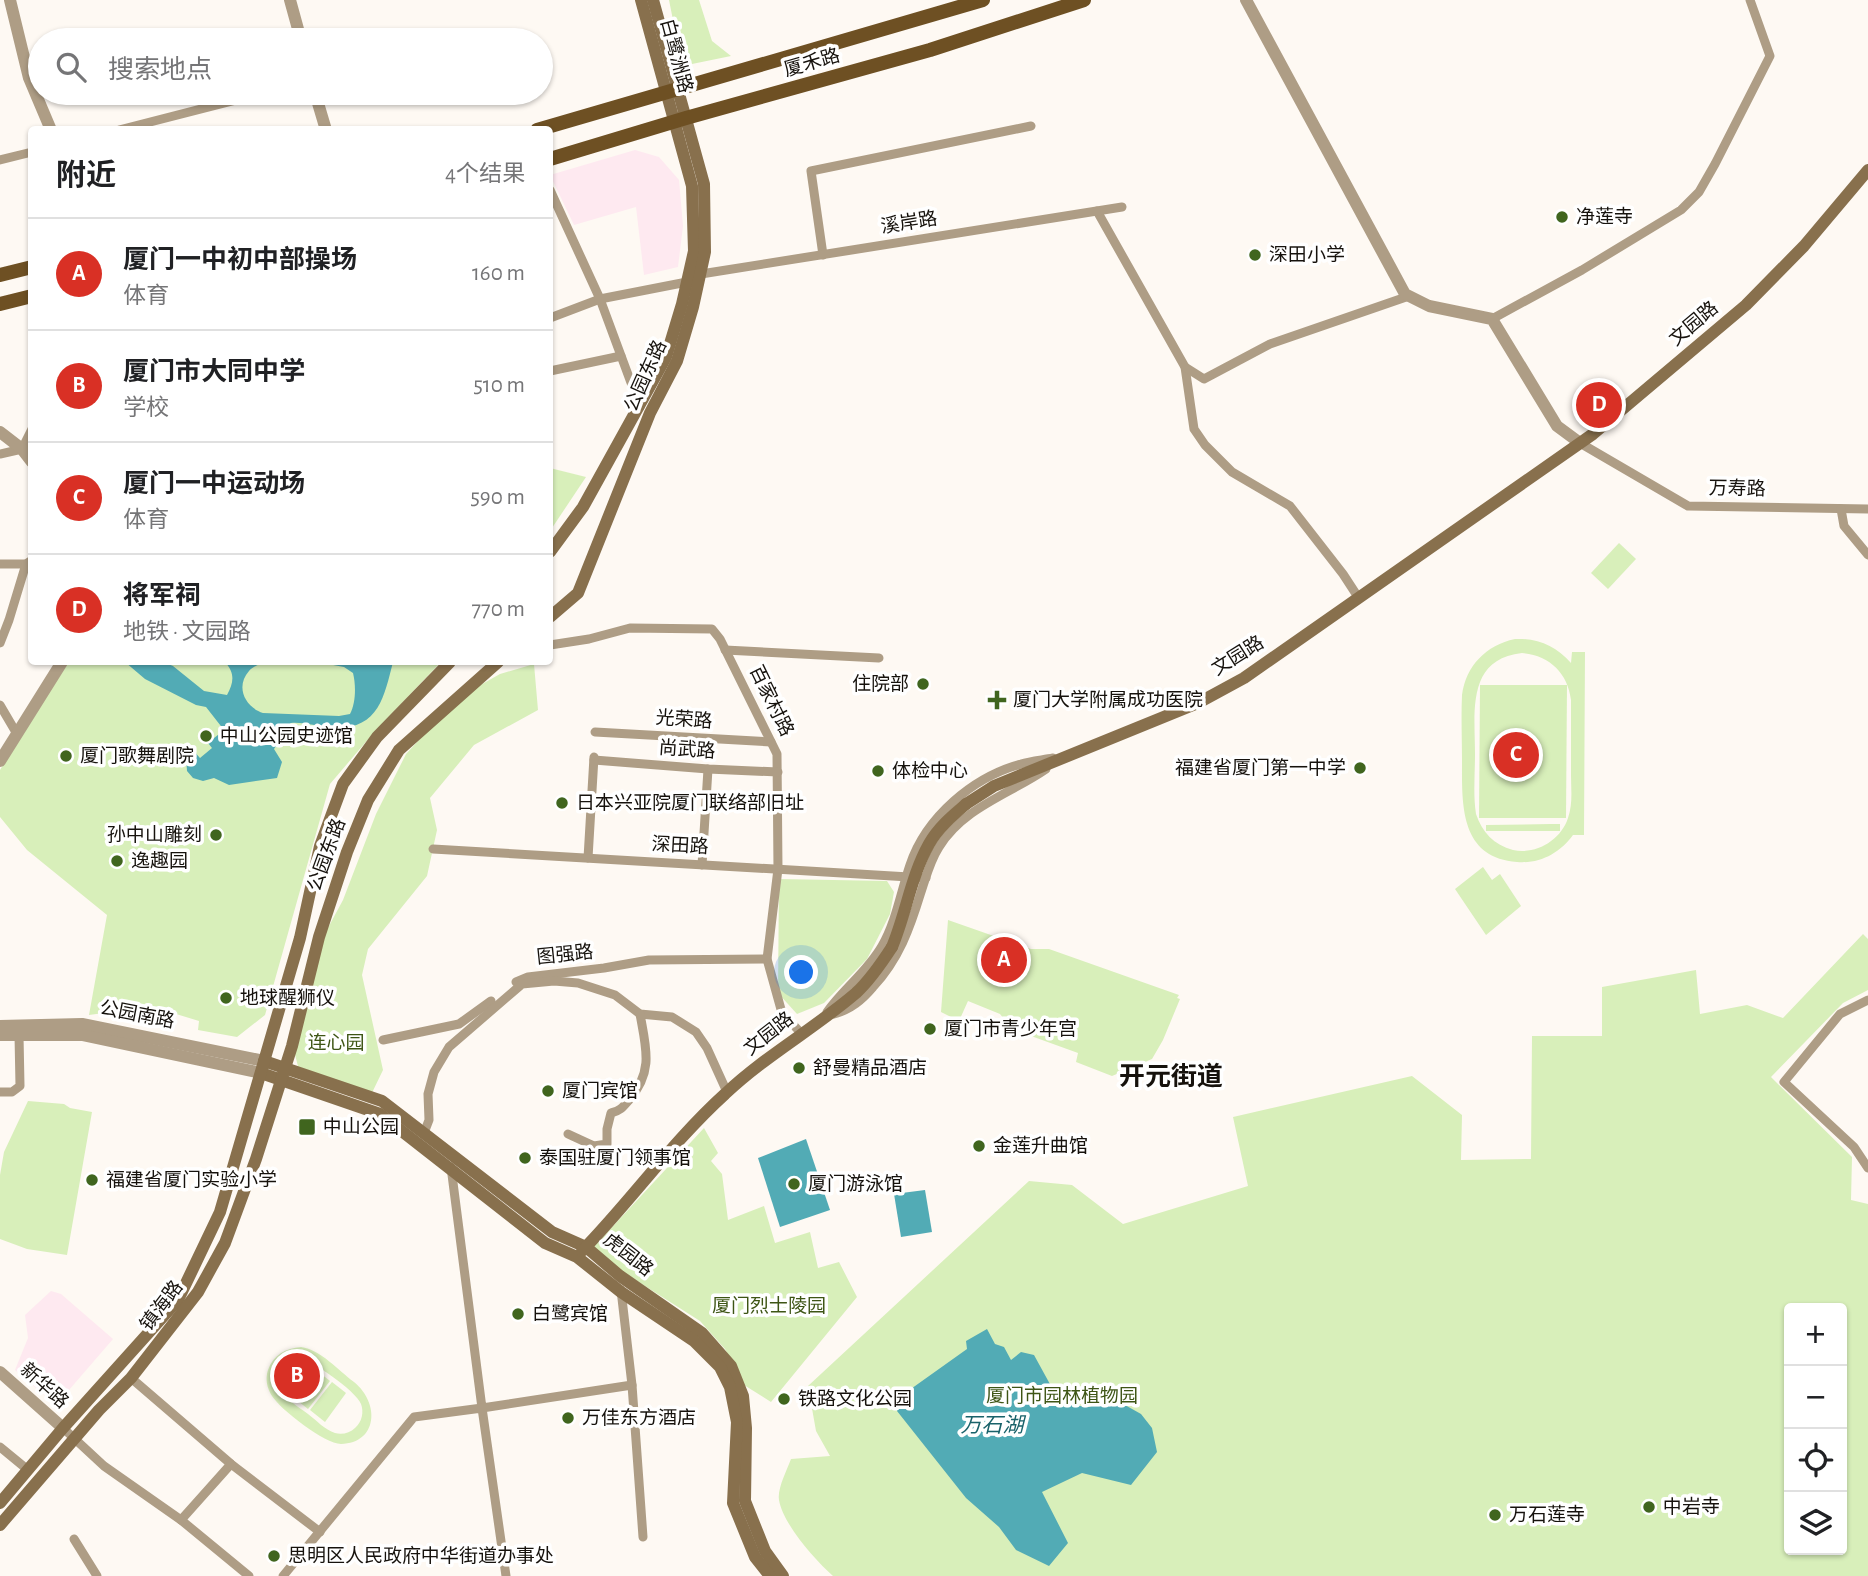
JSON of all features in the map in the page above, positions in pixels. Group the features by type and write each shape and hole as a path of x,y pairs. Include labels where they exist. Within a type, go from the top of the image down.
{"main road":[{"name":"白鹭洲路","path":"641,0 673,92"},
{"name":"白鹭洲路","path":"653,0 673,92"},
{"name":"厦禾路","path":"551,126 984,0"},
{"name":"厦禾路","path":"553,158 930,50 1084,0"},
{"name":"公园东路","path":"553,548 583,507 666,357 687,282 694,251 692,186 673,92"},
{"name":"公园东路","path":"553,614 578,593 650,413 677,361 694,307 705,252 704,184 680,120"},
{"name":"文园路","path":"577,1257 613,1220 700,1117 727,1091 857,992 877,971 892,947 929,843 944,824 966,804 994,786 1198,702 1244,678 1580,443 1746,305 1804,246 1867,172"},
{"path":"0,275 28,268"},
{"path":"0,304 28,297"},
{"name":"公园东路","path":"262,1067 300,938 320,846 343,784 377,737 447,665"},
{"name":"公园东路","path":"282,1073 292,1046 319,937 347,852 368,800 399,750 495,665"},
{"name":"虎园路","path":"262,1067 382,1101 552,1232 586,1247 620,1276 702,1333 731,1366 743,1396 746,1428 745,1501 765,1551 783,1576"},
{"name":"镇海路","path":"0,1503 178,1300 220,1212 262,1067"},
{"name":"虎园路","path":"282,1073 380,1114 545,1242 577,1257 621,1292 694,1341 720,1367 730,1387 737,1422 733,1503 755,1557 770,1576"},
{"name":"镇海路","path":"0,1525 131,1378 198,1292 225,1243 256,1159 282,1073"}],"street":[{"path":"10,0 28,74"},
{"path":"290,0 298,28"},
{"path":"1246,0 1405,294 1429,306 1492,319 1582,270 1681,210 1699,192 1770,56 1750,0"},
{"path":"40,105 49,126"},
{"path":"134,126 216,105"},
{"path":"319,105 325,126"},
{"path":"823,254 811,170 1031,126"},
{"path":"0,160 28,153"},
{"path":"553,197 600,299 639,407"},
{"name":"溪岸路","path":"701,274 1122,207"},
{"path":"1097,211 1185,367 1194,429 1205,445 1232,472 1290,506 1358,597"},
{"path":"553,317 600,299 687,282"},
{"path":"1185,367 1203,379 1270,344 1409,296"},
{"path":"1492,319 1557,426 1580,443"},
{"path":"553,370 621,356"},
{"path":"0,432 28,457"},
{"path":"22,449 28,437"},
{"name":"万寿路","path":"1580,443 1688,506 1868,509"},
{"path":"0,454 22,449"},
{"path":"1841,509 1844,526 1868,555"},
{"path":"0,564 28,562"},
{"path":"0,643 28,565"},
{"name":"百家村路","path":"553,645 589,639 630,628 712,629 777,754 778,869 767,959 782,1013 801,1033"},
{"path":"725,650 879,658"},
{"path":"0,761 60,665"},
{"path":"0,705 16,734"},
{"name":"光荣路","path":"595,732 771,742"},
{"path":"822,1018 838,996 870,965 883,944 922,838 938,816 960,796 990,777 1020,764 1065,756"},
{"path":"822,1018 847,1010 863,998 900,952 939,847 952,830 972,812 999,794 1028,782 1065,756"},
{"name":"尚武路","path":"588,858 594,758 708,769 778,772"},
{"path":"702,865 708,769"},
{"name":"深田路","path":"433,849 926,878"},
{"name":"图强路","path":"383,1040 458,1024 472,1017 514,983 528,977 649,960 767,959"},
{"path":"424,1133 429,1120 428,1094 434,1072 449,1047 522,984 554,981 578,984 615,995 640,1014 673,1017 696,1032 707,1048 727,1091"},
{"path":"1868,1000 1840,1014 1784,1082 1845,1139 1868,1168"},
{"path":"568,1134 594,1146 607,1144 611,1113 620,1111 642,1085 647,1052 640,1014"},
{"name":"公园南路","path":"0,1026 82,1024 262,1067"},
{"name":"公园南路","path":"0,1035 82,1035 262,1067"},
{"path":"0,1092 12,1092 20,1086 19,1035"},
{"path":"449,1151 506,1576"},
{"path":"620,1276 632,1385 643,1537"},
{"name":"新华路","path":"0,1372 63,1428"},
{"path":"131,1378 231,1464 320,1532"},
{"path":"283,1576 414,1417 632,1385"},
{"path":"63,1428 104,1466 181,1520 249,1576"},
{"path":"0,1447 28,1469"},
{"path":"181,1520 231,1464"},
{"path":"74,1539 97,1576"}],"shaded area":[{"path":"635,150 659,157 679,180 683,226 678,267 644,275 636,207 574,225 553,181 553,174"},
{"path":"51,1291 61,1294 113,1339 56,1405 15,1370 28,1338 25,1315"}],"green space":[{"path":"669,0 699,0 712,41 731,56 692,64 678,45"},
{"path":"553,469 586,477 553,526"},
{"path":"1619,543 1636,559 1608,589 1591,573"},
{"path":"1523,639 1539,642 1553,648 1571,663 1572,652 1585,652 1584,835 1573,835 1549,856 1534,861 1517,862 1498,858 1484,850 1474,839 1464,810 1464,685 1479,658 1505,642","holes":["1532,654 1555,667 1569,690 1571,802 1570,813 1560,833 1539,848 1522,851 1506,848 1495,841 1485,832 1476,814 1475,706 1483,677 1491,666 1504,657"]},
{"path":"67,665 438,665 376,730 330,784 265,1015 237,1037 198,1030 199,1021 163,1010 159,1020 118,1011 89,1015 107,915 27,850 0,817 0,770"},
{"name":"连心园","path":"534,665 538,710 474,745 430,798 437,830 427,876 368,949 362,975 383,1070 369,1099 300,1074 292,1043 323,937 343,900 376,814 406,754 459,697 500,674"},
{"path":"1480,685 1567,685 1566,818 1479,818"},
{"path":"1560,824 1560,831 1486,831 1486,825"},
{"path":"1483,867 1492,880 1500,874 1521,906 1486,935 1455,889"},
{"path":"779,879 887,881 894,892 890,914 867,959 824,1003 797,1014 778,993"},
{"path":"948,920 1031,949 1049,949 1179,995 1177,998 1180,999 1163,1040 1152,1059 1112,1076 1076,1062 1078,1053 1020,1032 1000,1014 968,1001 959,1021 941,1012"},
{"name":"厦门市园林植物园","path":"1863,934 1868,939 1868,990 1843,1003 1771,1077 1852,1157 1851,1200 1868,1204 1868,1576 833,1576 809,1551 787,1520 779,1496 791,1459 830,1456 816,1431 808,1386 1029,1181 1072,1185 1123,1224 1248,1186 1233,1117 1412,1076 1462,1115 1461,1160 1531,1159 1532,1036 1602,1036 1602,987 1696,970 1700,1014 1747,1005 1783,1018"},
{"path":"28,1101 64,1104 70,1108 92,1112 67,1255 27,1249 0,1239 0,1175 4,1152"},
{"name":"厦门烈士陵园","path":"704,1128 718,1153 711,1161 722,1174 728,1220 764,1206 775,1243 810,1232 818,1268 839,1262 857,1297 771,1402 744,1385 725,1349 700,1321 590,1251"},
{"path":"295,1348 308,1349 322,1356 362,1391 368,1400 371,1420 362,1437 353,1442 334,1443 315,1433 272,1396 267,1380 270,1365 281,1353","holes":["291,1359 303,1359 332,1376 357,1398 362,1414 353,1430 340,1434 328,1430 284,1396 277,1383 279,1369"]},
{"path":"315,1369 330,1381 308,1409 293,1397"},
{"path":"332,1382 346,1393 325,1422 310,1410"}],"water":[{"path":"129,665 170,665 204,691 227,695 232,678 227,665 258,665 250,670 243,683 244,696 257,710 263,713 339,716 350,714 352,710 355,683 353,673 344,667 333,665 392,665 382,699 370,717 349,727 291,723 287,726 290,738 281,739 274,749 282,762 277,778 229,785 214,778 203,781 193,778 187,771 186,757 191,748 200,758 212,748 208,743 224,730 206,707 196,705 145,679"},
{"name":"厦门游泳馆","path":"806,1139 830,1210 780,1227 758,1158"},
{"path":"925,1190 932,1232 901,1237 894,1194"},
{"name":"万石湖","path":"987,1329 995,1344 1004,1347 1011,1360 1021,1352 1034,1355 1051,1386 1055,1403 1089,1407 1105,1401 1125,1405 1141,1414 1152,1428 1157,1452 1131,1485 1082,1473 1042,1492 1068,1543 1049,1566 1016,1550 999,1527 966,1498 897,1411 897,1401 901,1396 967,1349 966,1341"}],"place":[{"name":"净莲寺","path":"1562,217"},
{"name":"深田小学","path":"1255,255"},
{"name":"将军祠","path":"1599,405"},
{"name":"住院部","path":"923,684"},
{"name":"厦门大学附属成功医院","path":"997,700"},
{"name":"中山公园史迹馆","path":"206,736"},
{"name":"厦门一中运动场","path":"1516,755"},
{"name":"厦门歌舞剧院","path":"66,756"},
{"name":"福建省厦门第一中学","path":"1360,768"},
{"name":"体检中心","path":"878,771"},
{"name":"日本兴亚院厦门联络部旧址","path":"562,803"},
{"name":"孙中山雕刻","path":"216,835"},
{"name":"逸趣园","path":"117,861"},
{"name":"厦门一中初中部操场","path":"1004,960"},
{"name":"地球醒狮仪","path":"226,998"},
{"name":"厦门市青少年宫","path":"930,1029"},
{"name":"舒曼精品酒店","path":"799,1068"},
{"name":"厦门宾馆","path":"548,1091"},
{"name":"中山公园","path":"307,1127"},
{"name":"金莲升曲馆","path":"979,1146"},
{"name":"泰国驻厦门领事馆","path":"525,1158"},
{"name":"福建省厦门实验小学","path":"92,1180"},
{"name":"厦门游泳馆","path":"794,1184"},
{"name":"白鹭宾馆","path":"518,1314"},
{"name":"厦门市大同中学","path":"297,1376"},
{"name":"铁路文化公园","path":"784,1399"},
{"name":"万佳东方酒店","path":"568,1418"},
{"name":"中岩寺","path":"1649,1507"},
{"name":"万石莲寺","path":"1495,1515"},
{"name":"思明区人民政府中华街道办事处","path":"274,1556"}],"district":[{"name":"开元街道","path":"1171,1077"}]}
